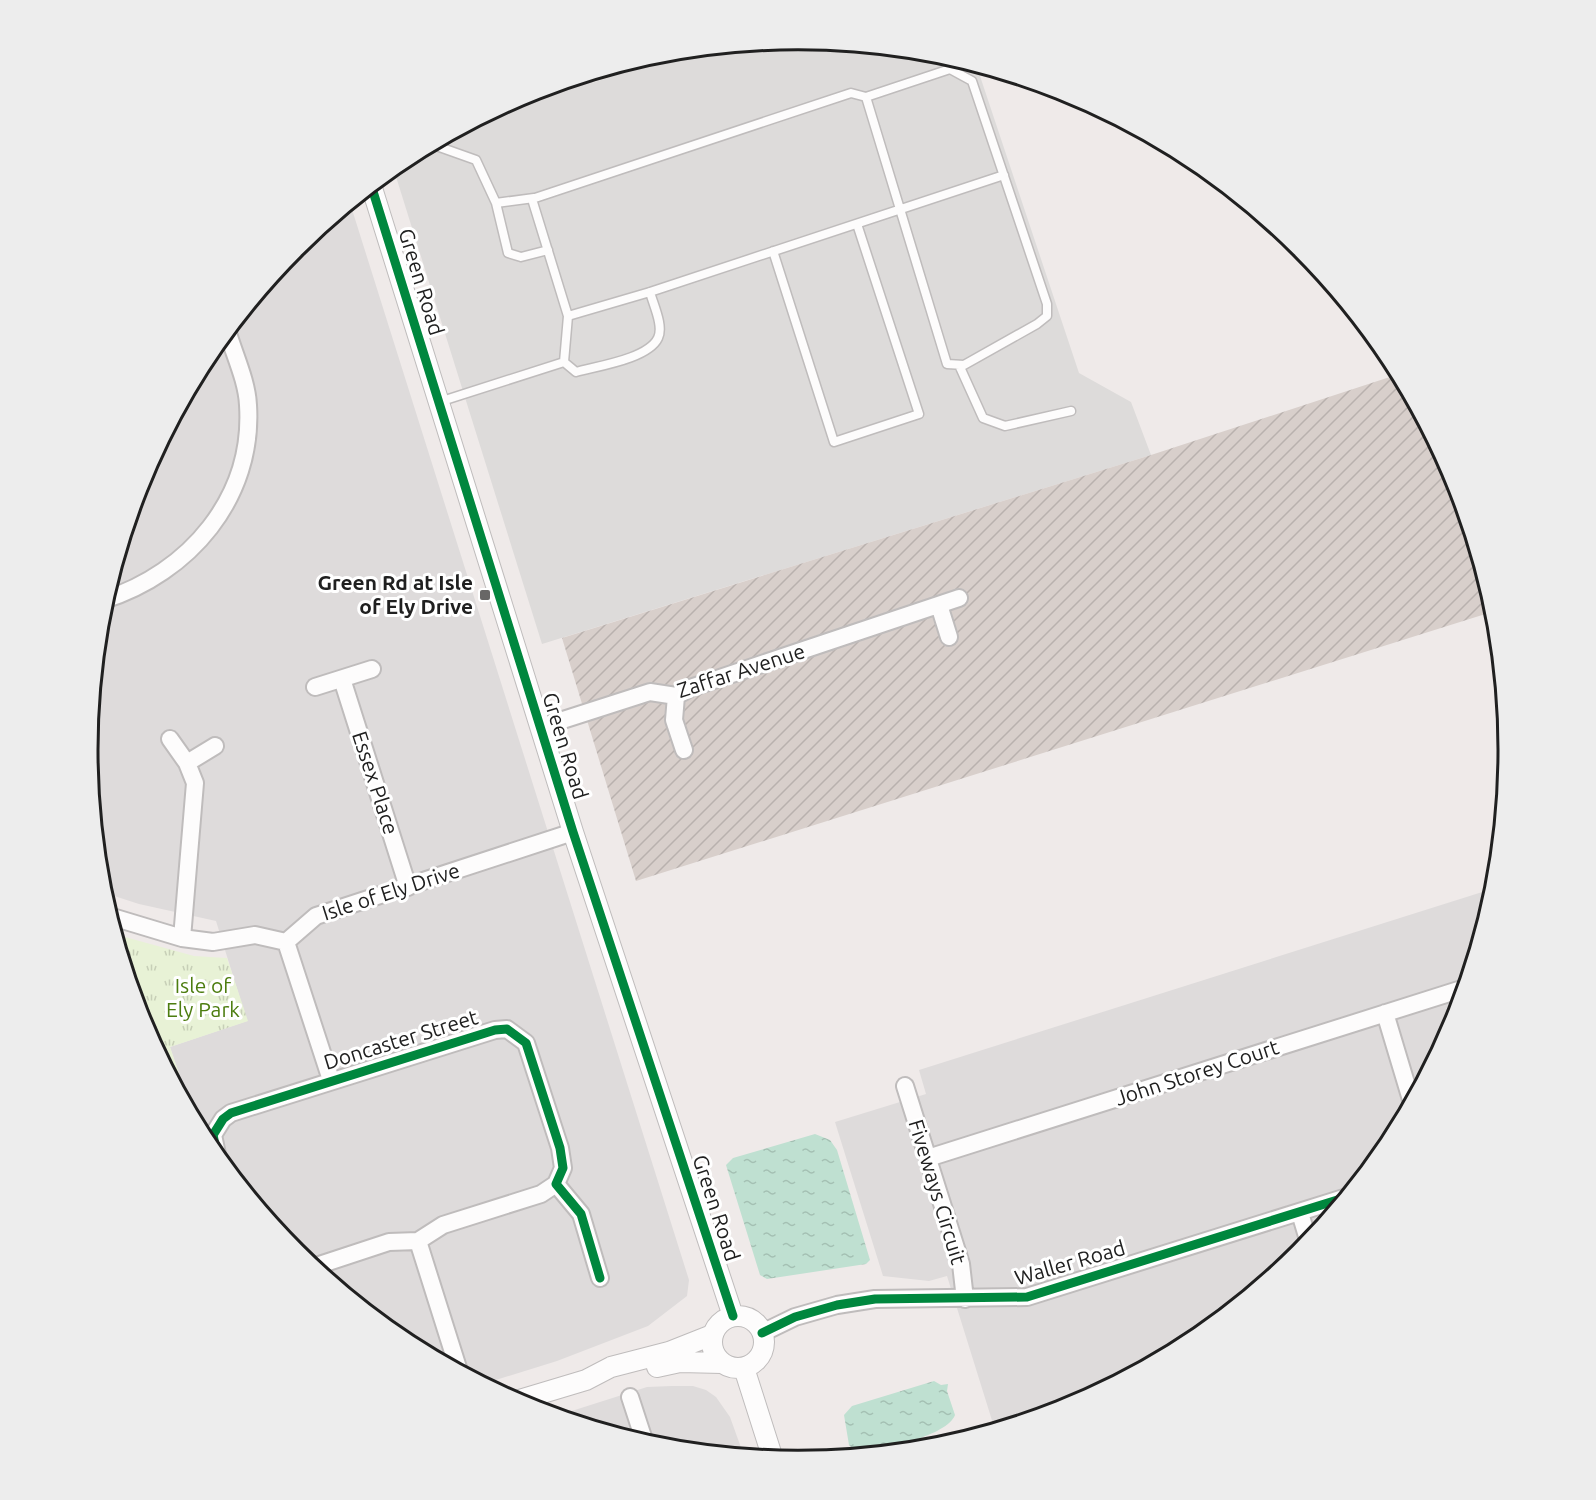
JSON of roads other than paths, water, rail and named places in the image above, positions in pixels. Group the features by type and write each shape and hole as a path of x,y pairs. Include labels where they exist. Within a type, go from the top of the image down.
{"street":[{"name":"Green Road","path":"373,193 573,832 733,1316"},
{"path":"115,596 137,589 193,549 216,522 231,495 243,466 249,436 248,402 230,341"},
{"name":"Zaffar Avenue","path":"540,727 650,692 676,696 690,688 959,598"},
{"path":"939,604 949,637"},
{"path":"315,687 372,669"},
{"name":"Essex Place","path":"342,679 408,887"},
{"path":"676,696 674,720 684,750"},
{"path":"170,739 187,763 195,783 182,938"},
{"path":"187,763 215,746"},
{"name":"Isle of Ely Drive","path":"286,942 316,916 573,832"},
{"path":"118,919 182,938 213,942 255,935 286,942 331,1080"},
{"name":"John Storey Court","path":"928,1158 1455,991"},
{"path":"1384,1014 1409,1093"},
{"name":"Doncaster Street","path":"213,1135 223,1119 231,1113 495,1030 507,1029 526,1043 556,1138 563,1168 556,1184"},
{"name":"Fiveways Circuit","path":"905,1086 961,1264 965,1299"},
{"path":"322,1264 389,1242 418,1241 443,1226 541,1194 556,1184 580,1214 600,1278"},
{"name":"Waller Road","path":"762,1333 795,1317 837,1305 875,1299 1027,1297 1333,1202"},
{"path":"1300,1213 1306,1232"},
{"path":"418,1241 456,1361"},
{"path":"530,1397 586,1380 611,1367 669,1352 712,1335 720,1323 733,1316 747,1317 762,1333 761,1354 751,1365 744,1368 733,1368 722,1364 680,1362 612,1378 586,1380"},
{"path":"712,1335 713,1351 722,1364"},
{"path":"744,1368 770,1449"},
{"path":"630,1397 642,1433"}],"lane":[{"path":"496,203 534,198 851,93 866,97 950,69 962,73 972,81 1047,304 1047,316 1037,324 964,365 948,364 942,353 936,318 866,97"},
{"path":"441,148 476,160 496,203 508,253 521,257 548,250"},
{"path":"568,316 650,292 1004,175"},
{"path":"534,198 532,198 568,316 564,362"},
{"path":"773,252 834,442 909,418 919,414 857,224"},
{"path":"564,362 576,372 642,354 658,338 660,327 650,292"},
{"path":"439,402 564,362"},
{"path":"959,365 983,418 1005,426 1071,411"}],"water":[{"path":"815,1134 830,1140 837,1150 870,1260 866,1264 767,1279 760,1275 726,1165 733,1158"},
{"path":"934,1381 941,1385 948,1384 947,1391 955,1415 940,1429 914,1440 853,1448 849,1445 844,1415 852,1406"}],"place":[{"name":"Green Rd at Isle of Ely Drive","path":"485,595"}],"park label":[{"name":"Isle of Ely Park","path":"203,998"}]}
